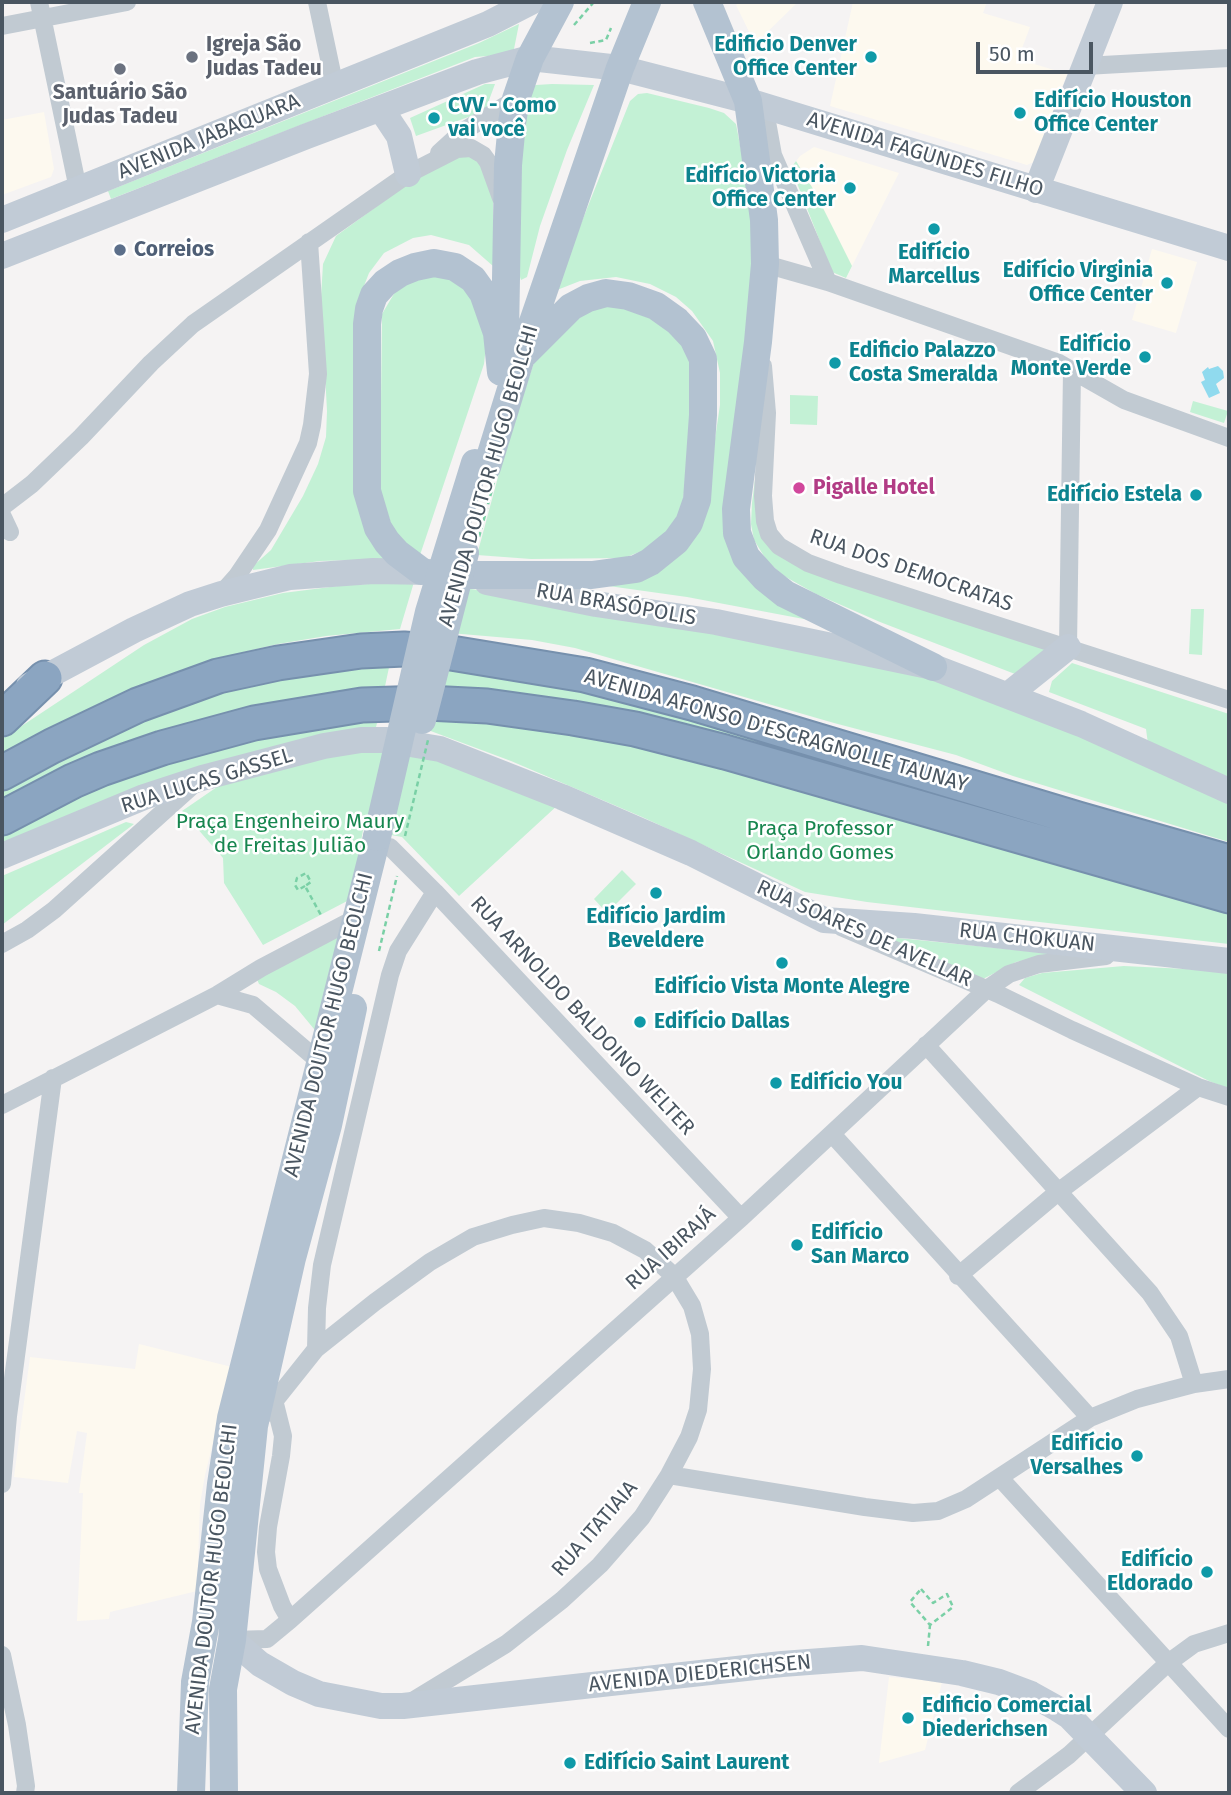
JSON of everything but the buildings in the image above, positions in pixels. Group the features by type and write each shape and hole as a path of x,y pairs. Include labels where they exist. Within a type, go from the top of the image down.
{"highway":[{"name":"AVENIDA AFONSO D'ESCRAGNOLLE TAUNAY","path":"2,773 138,705 218,676 278,663 361,651 404,649 444,652 585,675 692,703 1229,862"},
{"path":"2,719 45,678"},
{"name":"AVENIDA AFONSO D'ESCRAGNOLLE TAUNAY","path":"2,818 73,781 162,748 254,723 362,705 428,703 487,706 635,729 725,752 1229,897"}],"main road":[{"path":"530,58 560,2"},
{"path":"620,68 647,2"},
{"path":"707,2 756,103 764,220 765,264 737,509 737,533 747,557 765,578 785,594 933,667"},
{"name":"AVENIDA DOUTOR HUGO BEOLCHI","path":"511,365 505,344 508,165 516,99 530,58"},
{"name":"AVENIDA DOUTOR HUGO BEOLCHI","path":"224,1793 223,1689 232,1640 254,1426 292,1258 328,1125 386,839 481,465 511,365 620,68"},
{"path":"421,571 387,542 378,528 367,491 367,324 374,295 385,283 415,267 434,263 455,267 472,279 483,293 511,365 571,307 597,295 606,293 628,296 656,306 677,321 693,338 703,359 704,392 697,500 689,523 676,541 650,562 636,569 592,575 451,575"},
{"name":"AVENIDA DOUTOR HUGO BEOLCHI","path":"191,1793 195,1682 206,1622 231,1418 358,916 386,839"},
{"path":"318,1157 331,1085 321,1063"},
{"path":"215,1539 218,1623 224,1635 232,1640"}],"street":[{"path":"2,26 41,10 127,2"},
{"path":"317,2 335,87"},
{"name":"AVENIDA JABAQUARA","path":"2,220 488,24 531,2"},
{"path":"1036,190 1110,2"},
{"path":"41,10 82,204 80,213 53,236"},
{"name":"AVENIDA JABAQUARA","path":"2,256 477,72 530,58 620,68"},
{"path":"1085,66 1229,58"},
{"name":"AVENIDA FAGUNDES FILHO","path":"620,68 756,103 1229,248"},
{"path":"435,159 461,132 516,99"},
{"path":"756,103 774,155 828,282"},
{"path":"381,109 398,136 408,174"},
{"path":"2,507 32,484 81,437 192,324 408,174 435,159 463,148 471,148 483,155 492,173 508,225"},
{"path":"221,594 237,576 268,530 308,443 318,374 309,242"},
{"path":"765,264 828,282 1041,357 1124,400 1229,438"},
{"name":"RUA DOS DEMOCRATAS","path":"758,342 765,376 767,405 763,496 765,522 769,534 779,546 808,563 1229,700"},
{"path":"1008,695 1068,648 1072,371"},
{"path":"2,515 10,532"},
{"name":"RUA BRASÓPOLIS","path":"2,700 134,630 190,604 221,594 290,577 373,571 421,571 596,604 729,624 933,667 1081,724 1229,791"},
{"name":"RUA LUCAS GASSEL","path":"2,856 144,797 268,759 361,740 419,744"},
{"name":"RUA SOARES DE AVELLAR","path":"419,744 461,757 691,853 824,920 988,989 1198,1087 1229,1097"},
{"path":"2,944 54,910 202,778"},
{"name":"RUA ARNOLDO BALDOINO WELTER","path":"386,839 741,1218"},
{"path":"316,1349 322,1265 390,975 398,951 435,892"},
{"path":"2,1105 217,995 358,916"},
{"name":"RUA CHOKUAN","path":"824,920 914,926 1229,961"},
{"name":"RUA IBIRAJÁ","path":"232,1640 267,1639 290,1620 741,1218 988,989 1009,974 1039,964 1075,958 1168,953"},
{"path":"217,995 253,1005 321,1063"},
{"path":"926,1045 1150,1293 1179,1336 1194,1384"},
{"path":"2,1484 5,1417 53,1078"},
{"path":"958,1276 1058,1192 1198,1087"},
{"path":"832,1134 958,1276 1090,1418"},
{"name":"RUA ITATIAIA","path":"254,1426 316,1349 430,1262 473,1237 512,1224 544,1219 579,1223 613,1233 645,1250 674,1276 692,1306 700,1334 702,1369 698,1410 689,1437 642,1517 600,1565 562,1600 506,1644 403,1706"},
{"path":"292,1258 322,1265"},
{"path":"669,1475 739,1488 928,1513 966,1500 1090,1418 1137,1399 1194,1384 1229,1379"},
{"path":"274,1400 283,1436 266,1552 268,1569 290,1620"},
{"path":"1000,1478 1229,1729"},
{"path":"1018,1793 1090,1737 1168,1663 1194,1644 1229,1633"},
{"name":"AVENIDA DIEDERICHSEN","path":"232,1640 260,1664 293,1683 319,1694 382,1706 862,1658 962,1673 999,1682 1031,1694 1058,1709 1090,1737 1144,1793"},
{"path":"2,1655 17,1725 26,1786 24,1793"}],"path":[{"path":"580,45 606,40 614,22"},
{"path":"306,873 311,882 305,886 298,890 295,885 297,878 306,873"},
{"path":"305,886 330,932"},
{"path":"920,1589 933,1603 947,1594 953,1607 930,1625 910,1602 920,1589"}],"shaded area":[{"path":"739,2 798,2 755,44 736,5"},
{"path":"853,2 987,2 983,13 1030,27 1018,59 1067,74 1034,162 1027,165 830,106"},
{"path":"44,112 54,169 51,177 2,195 2,120"},
{"path":"814,147 899,173 846,278 832,272 791,168 800,156"},
{"path":"1152,249 1197,262 1176,333 1132,320"},
{"path":"139,1344 232,1367 200,1504 197,1591 110,1612 109,1619 77,1621 83,1493 79,1493 87,1433 77,1431 68,1483 14,1477 30,1357 135,1369"},
{"path":"889,1677 942,1682 925,1750 879,1763"}],"green space":[{"path":"519,24 513,54 475,57 111,199 108,191 479,43"},
{"path":"485,84 495,84 485,111 416,136 410,118"},
{"path":"552,84 594,85 540,226 527,277 521,280 522,133 526,89"},
{"path":"647,93 724,113 736,124 756,228 730,536 809,620 687,597 573,581 620,578 705,506 720,405 720,373 713,341 692,311 676,297 650,284 616,277 580,281 557,290 564,266 630,101 638,94"},
{"path":"458,150 493,170 493,266 469,245 431,235 413,238 384,253 369,273 362,291 359,313 389,559 320,561 253,570 253,566 271,550 303,496 318,464 326,437 321,297 323,264 336,236"},
{"path":"796,161 815,192 852,266 846,278 832,272 791,168"},
{"path":"421,270 466,278 487,337 484,364 419,558 392,527 380,489 382,314 398,287"},
{"path":"586,302 660,311 697,362 682,512 669,534 647,549 624,558 531,559 477,555 505,451 539,347"},
{"path":"790,395 818,396 817,425 790,424"},
{"path":"1193,401 1228,411 1224,423 1190,412"},
{"path":"759,448 771,545 1054,645 1015,674 880,622 816,594 784,576 767,561 754,540 751,524 752,503"},
{"path":"414,582 400,629 326,636 231,655 161,679 32,737 2,754 2,739 144,645 192,619 225,607 283,593 346,585"},
{"path":"463,588 555,600 907,668 1229,795 1229,842 1013,776 956,755 834,723 575,648 532,640 450,633"},
{"path":"1191,609 1204,609 1202,655 1189,654"},
{"path":"443,655 511,665 1229,869 1229,880 1138,855 899,781 663,718 561,700 437,690"},
{"path":"391,658 384,691 2,803 2,783 191,694"},
{"path":"1072,663 1229,714 1229,780 1148,744 1146,729 1049,692 1052,681"},
{"path":"378,719 375,731 2,846 2,833 100,785 229,742"},
{"name":"Praça Professor Orlando Gomes","path":"431,719 501,722 649,745 1229,907 1229,944 867,902 805,892 642,817 511,761 428,730"},
{"name":"Praça Engenheiro Maury de Freitas Julião","path":"415,749 559,804 459,896 402,837 363,830 351,899 263,945 224,883 223,858 182,811 233,776 318,754"},
{"path":"126,822 134,824 2,925 2,876"},
{"path":"622,870 636,884 607,913 594,899"},
{"path":"339,934 321,1030 314,1029 295,1006 259,984 256,977"},
{"path":"894,939 1057,954 1016,962 983,979 895,943"},
{"path":"1124,966 1229,971 1229,1089 1019,985 1025,978 1042,973"}],"water":[{"path":"1218,366 1223,371 1224,378 1216,384 1220,393 1209,398 1201,382 1205,380 1202,372 1208,367"}],"railway":[{"path":"372,839 427,595 470,461"}],"place":[{"name":"Igreja São Judas Tadeu","path":"192,57"},
{"name":"Edificio Denver Office Center","path":"871,57"},
{"name":"Santuário São Judas Tadeu","path":"120,69"},
{"name":"Edifício Houston Office Center","path":"1020,113"},
{"name":"CVV - Como vai você","path":"434,118"},
{"name":"Edifício Victoria Office Center","path":"850,188"},
{"name":"Edifício Marcellus","path":"934,229"},
{"name":"Correios","path":"120,250"},
{"name":"Edifício Virginia Office Center","path":"1167,283"},
{"name":"Edifício Monte Verde","path":"1145,357"},
{"name":"Edificio Palazzo Costa Smeralda","path":"835,363"},
{"name":"Pigalle Hotel","path":"799,488"},
{"name":"Edifício Estela","path":"1196,495"},
{"name":"Edifício Jardim Beveldere","path":"656,893"},
{"name":"Edifício Vista Monte Alegre","path":"782,963"},
{"name":"Edifício Dallas","path":"640,1022"},
{"name":"Edifício You","path":"776,1083"},
{"name":"Edifício San Marco","path":"797,1245"},
{"name":"Edifício Versalhes","path":"1137,1456"},
{"name":"Edifício Eldorado","path":"1207,1572"},
{"name":"Edificio Comercial Diederichsen","path":"908,1718"},
{"name":"Edifício Saint Laurent","path":"570,1763"}]}
